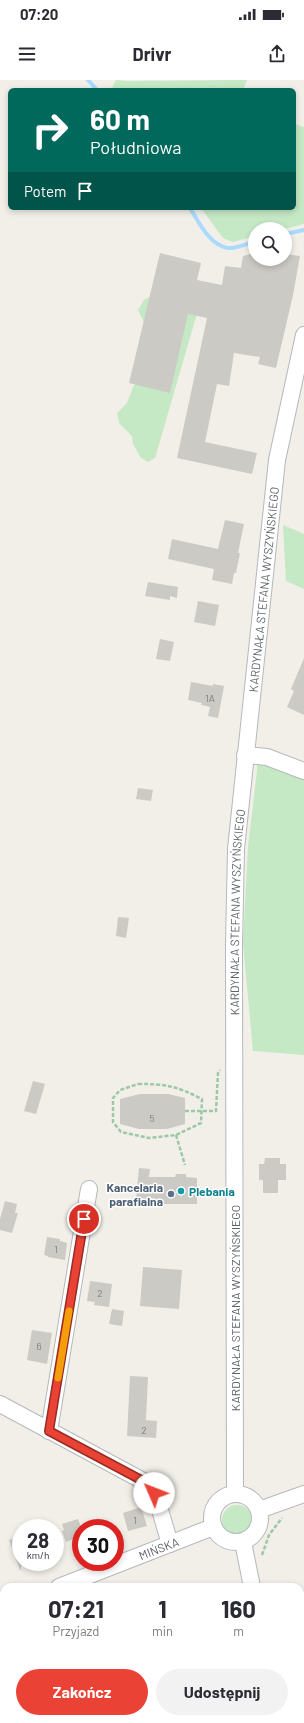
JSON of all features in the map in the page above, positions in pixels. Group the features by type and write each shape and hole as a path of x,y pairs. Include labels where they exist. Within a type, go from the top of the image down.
{"street":[{"name":"KARDYNAŁA STEFANA WYSZYŃSKIEGO","path":"235,1494 229,1018 236,849 277,460 304,336"},
{"path":"245,755 267,757 304,771"},
{"path":"49,1431 89,1189"},
{"path":"0,1404 145,1482 154,1493 170,1544"},
{"path":"235,1494 250,1498 259,1510 261,1518 260,1526 250,1539 243,1542 234,1543 225,1540 218,1535 213,1527 211,1518 213,1509 218,1501 226,1496 235,1494"},
{"path":"259,1510 304,1494"},
{"name":"MIŃSKA","path":"69,1583 213,1527"},
{"path":"243,1542 251,1583"}],"path":[{"path":"138,1084 162,1084 182,1089 202,1099 202,1111 201,1123 176,1135 149,1138 121,1132 114,1122 113,1098 120,1090 138,1084"},
{"path":"185,1111 214,1111"},
{"path":"176,1135 185,1165"},
{"path":"261,1557 264,1545 274,1526 285,1516"}],"green space":[{"path":"116,80 247,80 244,88 112,88"},
{"path":"296,125 304,127 304,224 292,227 292,222 248,222 248,238 233,242 223,238 202,210 296,210"},
{"path":"153,295 198,310 155,458 148,462 141,458 133,444 132,436 119,423 117,413 127,403 136,380 149,333 138,310 144,300"},
{"path":"283,525 304,534 304,589 286,581"},
{"path":"257,759 304,780 304,1055 253,1051 243,943 248,847 257,771"},
{"path":"237,1505 243,1506 251,1514 251,1526 243,1534 237,1535 231,1534 223,1526 222,1520 223,1514 231,1506"}],"building":[{"path":"160,253 201,263 197,280 222,285 225,266 241,268 243,256 248,255 248,266 292,266 292,255 300,256 293,295 276,368 258,364 260,357 234,353 229,386 217,384 205,442 257,453 252,474 177,458 207,318 188,314 170,393 129,383"},
{"path":"225,520 244,524 238,553 240,553 236,573 234,573 232,584 212,580 214,569 168,559 172,539 218,549"},
{"path":"148,582 178,587 177,598 170,596 170,600 145,596"},
{"path":"198,601 219,605 215,626 194,622"},
{"path":"160,639 174,642 170,661 156,659"},
{"path":"304,658 304,715 287,707 294,691 291,689"},
{"path":"191,682 213,686 213,684 224,686 218,718 208,716 210,707 201,705 202,703 188,700"},
{"path":"138,788 153,790 151,801 136,799"},
{"path":"118,917 129,918 126,938 116,936"},
{"path":"33,1081 45,1084 36,1114 24,1111"},
{"path":"140,1094 168,1094 185,1098 185,1124 167,1129 139,1129 120,1124 120,1099"},
{"path":"265,1158 280,1158 280,1164 286,1164 286,1180 278,1180 278,1193 263,1193 263,1180 259,1180 259,1164 264,1164"},
{"path":"139,1168 150,1169 149,1177 175,1177 176,1174 186,1174 186,1177 197,1178 197,1204 164,1204 164,1201 136,1199"},
{"path":"5,1201 17,1204 15,1213 18,1213 12,1233 0,1230 0,1219"},
{"path":"47,1237 60,1239 60,1241 67,1243 65,1260 44,1255"},
{"path":"143,1267 182,1270 179,1309 140,1306"},
{"path":"90,1281 112,1284 109,1307 94,1305 95,1302 87,1301"},
{"path":"112,1309 124,1311 122,1326 109,1324"},
{"path":"32,1330 52,1333 47,1364 27,1360"},
{"path":"130,1376 148,1377 146,1420 157,1421 156,1438 127,1436"},
{"path":"141,1507 147,1526 128,1531 123,1513"},
{"path":"72,1521 72,1540 66,1542 64,1536 64,1523"},
{"path":"12,1539 12,1548 9,1540"}],"waterway":[{"path":"88,80 95,88"},
{"path":"191,210 205,232 216,243 228,248 248,244"},
{"path":"292,233 304,230"}],"slow traffic":[{"path":"58,1378 69,1311"}],"place":[{"name":"Plebania","path":"181,1191"},
{"name":"Kancelaria parafialna","path":"171,1194"}],"route":[{"path":"84,1219 49,1431 145,1482 154,1493"}]}
